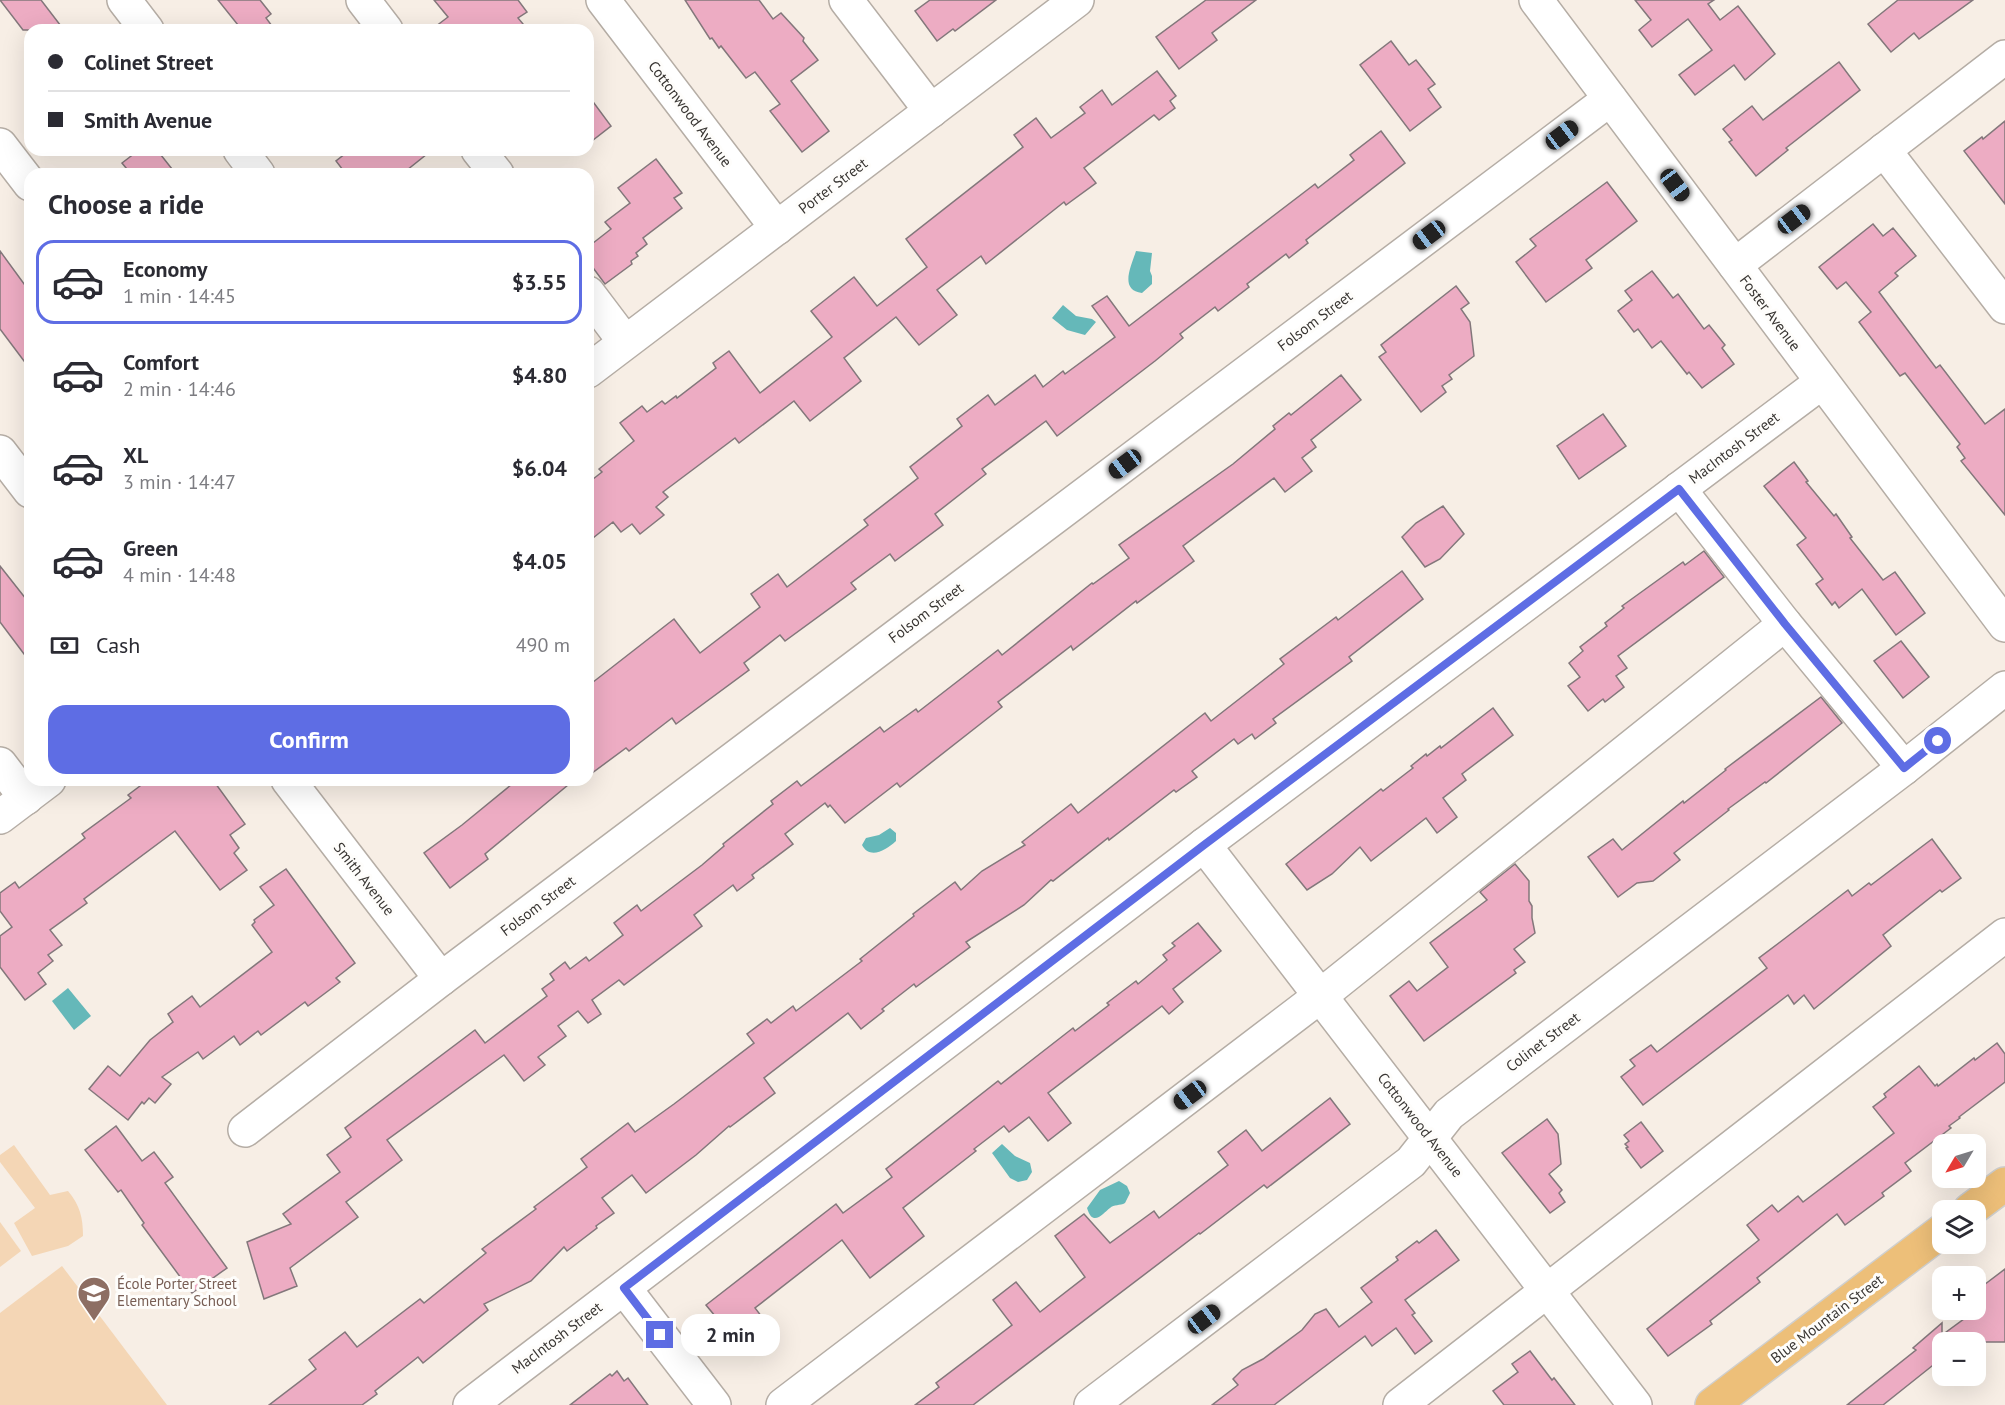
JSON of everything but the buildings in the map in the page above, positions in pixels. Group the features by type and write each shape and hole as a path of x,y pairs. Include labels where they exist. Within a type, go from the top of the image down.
{"main road":[{"path":"1983,1200 2005,1184"},
{"name":"Blue Mountain Street","path":"1712,1405 1932,1240"}],"street":[{"path":"124,0 142,24"},
{"path":"363,0 381,24"},
{"name":"Cottonwood Avenue","path":"603,0 777,228"},
{"path":"846,0 932,111"},
{"name":"Porter Street","path":"594,366 1077,0"},
{"name":"Foster Avenue","path":"1536,0 2005,625"},
{"path":"1735,265 2005,57"},
{"name":"Folsom Street","path":"245,1131 441,979 1610,99"},
{"path":"0,145 24,176"},
{"path":"1884,150 2005,307"},
{"path":"483,156 492,168"},
{"path":"594,301 626,342"},
{"name":"MacIntosh Street","path":"470,1405 1204,845 1822,382"},
{"path":"0,452 24,483"},
{"path":"1679,489 1785,624 1904,768"},
{"path":"783,1405 1319,997 1785,624"},
{"name":"Colinet Street","path":"1091,1405 1411,1162 1449,1114 1904,768 2005,688"},
{"path":"0,764 24,780"},
{"name":"Smith Avenue","path":"293,786 441,979"},
{"path":"0,817 38,789"},
{"name":"Cottonwood Avenue","path":"1204,845 1635,1405"},
{"path":"1400,1405 2005,935"},
{"path":"624,1288 714,1405"}],"shaded area":[{"path":"14,1145 50,1195 68,1191 75,1201 81,1218 83,1236 68,1246 32,1256 14,1223 35,1208 0,1162 0,1155"},
{"path":"0,1222 21,1251 0,1267"},
{"path":"62,1266 167,1405 0,1405 0,1313"}],"water":[{"path":"1136,251 1152,253 1150,271 1152,284 1142,293 1131,287 1128,277"},
{"path":"1063,305 1076,316 1096,322 1085,335 1067,330 1052,318"},
{"path":"890,828 896,833 896,841 888,848 878,852 865,850 862,845 866,838 879,835"},
{"path":"68,988 91,1016 74,1030 52,1001"},
{"path":"1002,1144 1015,1156 1030,1163 1032,1172 1027,1180 1018,1182 1010,1178 992,1153"},
{"path":"1119,1181 1127,1186 1130,1193 1125,1203 1112,1207 1098,1217 1092,1217 1087,1208 1100,1190"}],"place":[{"name":"École Porter Street Elementary School","path":"94,1322"}],"route":[{"path":"660,1335 624,1288 1204,845 1679,489 1785,624 1904,768 1938,741"}]}
